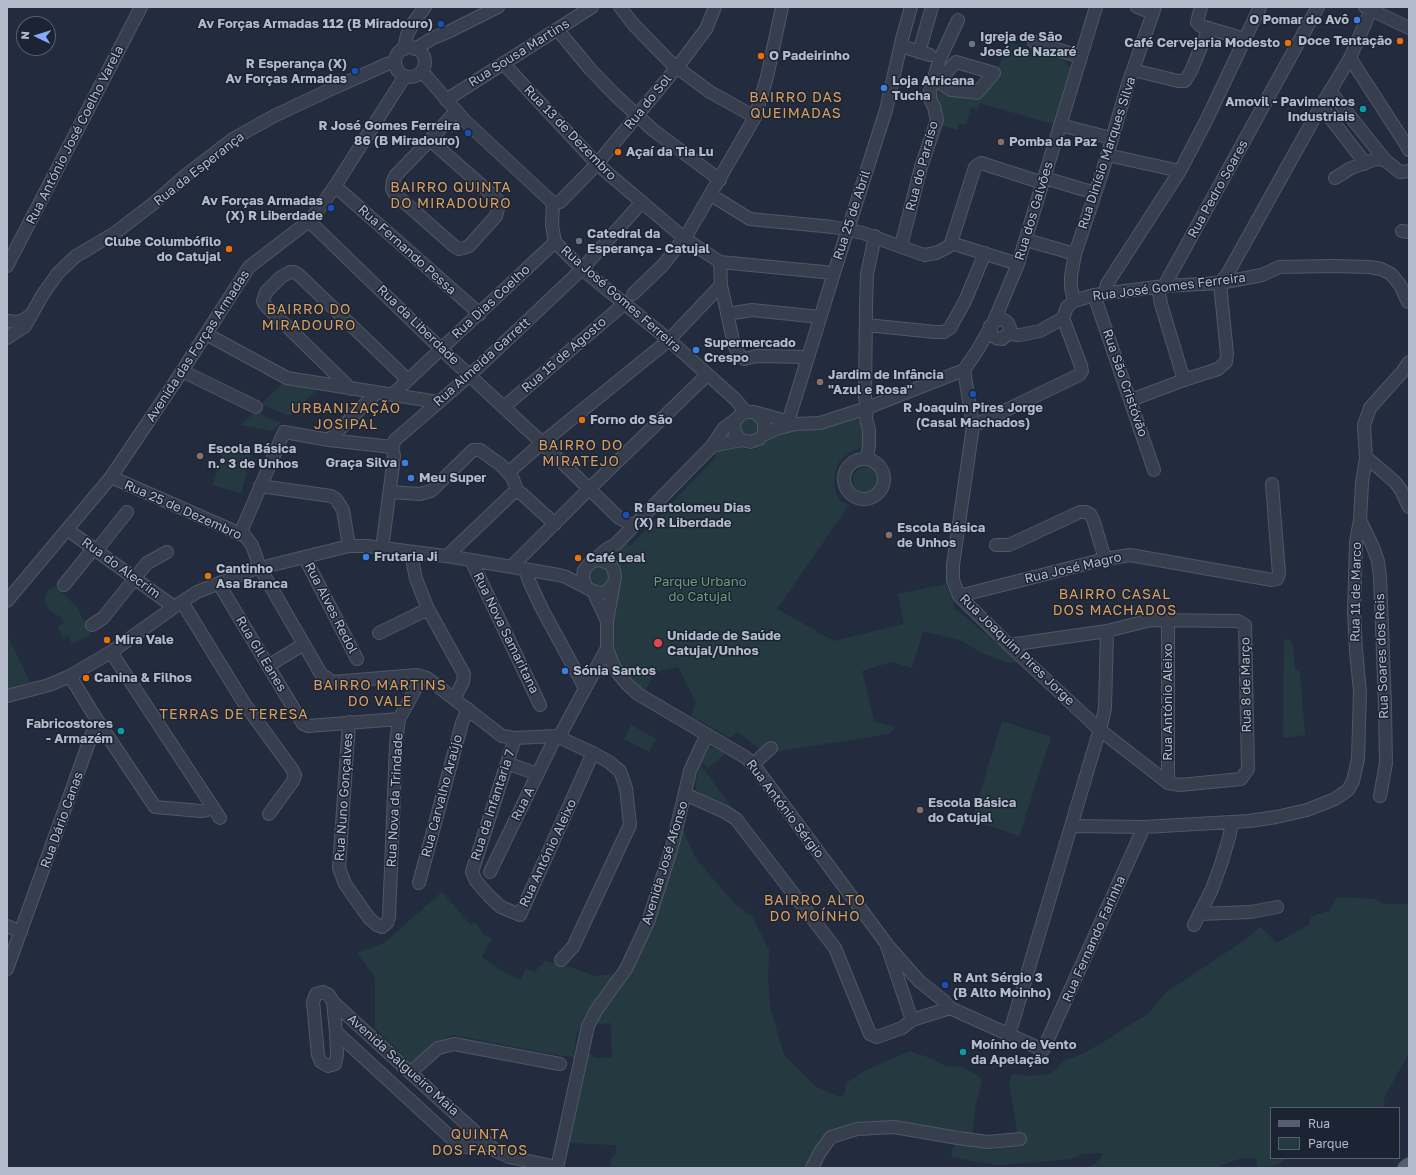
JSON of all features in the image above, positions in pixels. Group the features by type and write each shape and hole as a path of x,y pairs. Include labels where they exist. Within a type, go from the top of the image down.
{"main road":[{"path":"1405,1168 1409,1165"}],"street":[{"name":"Rua António José Coelho Varela","path":"7,264 141,7"},
{"path":"425,7 407,35 414,51 425,65 421,72 414,77 405,76 398,71 395,63 398,55 414,51 498,7"},
{"name":"Rua Sousa Martins","path":"446,100 592,7"},
{"path":"620,7 634,25 676,67 710,92 755,117"},
{"name":"Rua do Sol","path":"553,203 560,202 597,164 706,29 715,7"},
{"path":"633,294 663,265 684,238 720,180 755,117 767,78 782,7"},
{"name":"Rua 25 de Abril","path":"791,423 808,356 886,110 911,7"},
{"path":"901,46 925,53 932,7"},
{"name":"Rua dos Galvões","path":"996,323 1026,240 1096,7"},
{"path":"1137,7 1154,10"},
{"path":"1201,7 1197,22 1201,26 1245,40"},
{"path":"1100,294 1180,171 1207,119 1260,7"},
{"name":"Rua Pedro Soares","path":"1161,287 1318,7"},
{"path":"1131,400 1218,369 1226,362 1227,354 1220,283 1228,273 1321,106 1350,58 1367,9 1409,28"},
{"name":"Rua Dinísio Marques Silva","path":"1074,301 1071,276 1075,254 1133,70 1154,10"},
{"name":"Rua do Paraíso","path":"901,246 921,166 937,120 934,107 930,99 930,90 939,76 939,61 958,20"},
{"path":"1393,21 1409,21"},
{"path":"1133,70 1178,81 1185,81 1191,71 1209,28"},
{"path":"557,29 590,69 637,115 664,138 720,180"},
{"path":"1034,42 1081,57"},
{"path":"1350,58 1409,150"},
{"name":"Rua da Esperança","path":"7,338 25,326 43,294 58,273 76,256 115,233 233,139 274,116 325,92 387,64 395,63"},
{"name":"Rua 13 de Dezembro","path":"503,63 597,164 684,238 720,262 834,273"},
{"path":"421,72 465,121 553,203"},
{"name":"Avenida das Forças Armadas","path":"7,601 111,477 249,267 309,220 335,186 405,76"},
{"path":"1330,91 1385,160 1400,172 1409,171"},
{"path":"1321,106 1362,159 1364,164"},
{"path":"430,140 497,199 499,205 496,216 469,246 464,248 459,249 454,246 394,193 392,188 393,181 396,176 456,111"},
{"path":"1060,125 1111,138"},
{"path":"1107,155 1180,171"},
{"path":"1335,178 1351,168 1376,159 1385,160"},
{"path":"711,194 750,219 848,230 875,236 924,254 936,253 948,247 952,243 975,167 981,163 1095,193"},
{"name":"Rua Fernando Pessa","path":"335,186 480,314"},
{"name":"Rua Almeida Garrett","path":"392,448 395,440 470,375 582,269 642,202"},
{"name":"Rua José Gomes Ferreira","path":"553,203 552,225 555,242 582,269 669,340 735,399 746,415"},
{"name":"Rua da Liberdade","path":"309,220 440,348 542,443 618,517 633,526"},
{"path":"867,458 869,430 866,418 867,408 865,397 867,274 875,236"},
{"path":"1026,240 1075,254"},
{"name":"Rua Dias Coelho","path":"392,395 440,348 480,314 555,242"},
{"path":"952,243 1018,264"},
{"path":"866,325 944,332 950,328 965,302 984,253"},
{"path":"720,262 727,314 734,345 740,356 744,359 757,356 808,356"},
{"name":"Rua José Gomes Ferreira","path":"996,338 1004,338 1008,334 1020,335 1040,331 1063,318 1067,307 1074,301 1100,294 1161,287 1220,283 1262,275 1279,267 1370,267 1381,269 1391,274 1400,285 1408,302"},
{"path":"351,388 271,312 263,301 266,292 281,276 294,272 408,380"},
{"path":"509,472 542,443 669,340 722,285"},
{"path":"1161,287 1161,304 1184,380"},
{"name":"Rua São Cristóvão","path":"1100,294 1131,400 1154,470"},
{"name":"Rua 15 de Agosto","path":"504,408 624,304"},
{"path":"727,314 752,310 820,317"},
{"path":"7,322 20,322 32,314"},
{"path":"973,426 1079,375 1082,371 1081,366 1063,318"},
{"path":"996,323 1010,328 1008,334"},
{"path":"977,351 996,338 990,332 996,323"},
{"path":"746,415 791,423 820,423 867,408 964,370 996,323"},
{"path":"206,334 287,378 438,402"},
{"name":"Rua 11 de Marco","path":"1071,826 1144,828 1232,823 1276,817 1307,810 1335,799 1348,790 1353,781 1358,759 1360,692 1354,612 1356,542 1360,520 1362,483 1366,458 1364,425 1370,408 1403,372 1409,362"},
{"name":"Rua Joaquim Pires Jorge","path":"964,370 973,426 953,565 953,580 959,596 1100,730 1168,784"},
{"path":"182,371 256,408"},
{"path":"512,567 589,489 707,375"},
{"path":"329,440 376,393"},
{"path":"741,440 734,428 746,415"},
{"path":"590,590 584,582 583,576 584,570 588,565 606,549 616,544 712,446 724,428 746,415 761,417 765,426 759,439 751,442 741,440 712,446"},
{"path":"762,435 791,423"},
{"path":"240,534 284,432 329,440 392,448 394,456 382,548"},
{"path":"390,492 420,494 431,492 473,450 480,450 490,456 509,472 518,492 555,524"},
{"path":"1366,458 1374,463 1395,482 1401,490 1409,507"},
{"name":"Rua 25 de Dezembro","path":"111,477 245,536 252,545 260,568 321,674 333,682 417,675 422,677"},
{"name":"Rua José Magro","path":"959,596 1105,559 1130,555 1272,580 1278,578 1279,574 1272,484"},
{"path":"260,486 331,496 336,499 343,510 349,546"},
{"path":"446,556 512,494 518,492"},
{"path":"64,585 94,549 100,546 127,512"},
{"path":"996,545 1008,545 1080,512 1086,512 1090,514 1093,519 1105,559"},
{"name":"Rua Soares dos Reis","path":"1360,520 1378,561 1380,577 1386,763 1380,796"},
{"name":"Rua do Alecrim","path":"68,530 134,578 178,604"},
{"path":"7,696 49,685 70,676 111,652 178,604 198,592 260,568 349,546 366,546 446,556 566,576 590,590 599,593 605,592 614,583 616,544"},
{"path":"92,625 103,618 147,563 167,552"},
{"path":"415,553 413,564 416,579 428,609 464,674 463,682 454,699"},
{"name":"Rua Alves Redol","path":"305,558 357,659"},
{"name":"Rua Nova Samaritana","path":"471,560 540,705"},
{"path":"593,562 600,560 606,562 611,565 614,571"},
{"path":"525,569 542,609 585,688"},
{"path":"566,576 584,570"},
{"name":"Rua António Sérgio","path":"614,583 607,621 607,648 618,673 638,694 745,757 752,764 886,943 912,1020"},
{"name":"Rua GIl Eanes","path":"219,584 302,724 308,726 399,719"},
{"name":"Rua António Sérgio","path":"590,590 607,621"},
{"path":"178,604 244,703 295,775 293,781 269,814"},
{"path":"380,633 428,609"},
{"name":"Rua 8 de Março","path":"1009,644 1107,631 1151,620 1238,621 1245,624 1248,769 1240,779 1180,785 1168,784"},
{"name":"Rua António Aleixo","path":"1168,621 1168,784"},
{"path":"886,943 920,981 950,1008 1009,1035 1100,730 1105,708 1107,631"},
{"path":"268,666 304,644"},
{"name":"Rua A","path":"490,872 537,774 607,648"},
{"path":"111,652 220,818"},
{"path":"70,676 155,807 201,811 207,810 212,806"},
{"path":"422,677 427,678 502,736 515,738 557,737 593,753 609,762 620,771 626,788 630,825 573,947 561,960"},
{"name":"Rua Nova da Trindade","path":"382,927 387,923 389,917 396,744 399,719 422,677"},
{"name":"Rua Carvalho Araújo","path":"419,883 462,723 468,709"},
{"name":"Rua Dário Canas","path":"7,969 98,720"},
{"name":"Rua Nuno Gonçalves","path":"349,722 339,868 345,884 369,918 377,925 382,927"},
{"name":"Avenida José Afonso","path":"557,1168 588,1026 597,1009 626,969 648,922 672,847 690,771 707,735"},
{"name":"Rua da Infantaria 7","path":"472,872 515,738"},
{"path":"752,764 771,748"},
{"name":"Rua António Aleixo","path":"472,872 476,881 501,907 520,915 593,753"},
{"path":"507,762 537,774"},
{"path":"685,794 725,812 736,819 835,948 870,1034 878,1037 902,1028 912,1020 950,1008"},
{"path":"1232,823 1229,838 1212,889 1197,919 1251,912 1277,906"},
{"name":"Rua Fernando Farinha","path":"1009,1035 1043,1050 1144,828"},
{"path":"7,926 21,932"},
{"name":"Avenida Salgueiro Maia","path":"333,1002 338,1055 335,1064 328,1066 321,1062 318,1055 313,1002 316,994 323,992 329,995 333,1002 412,1072 508,1162 557,1168"},
{"path":"336,1032 460,1146 466,1147 480,1136"},
{"path":"412,1072 438,1048 454,1044 560,1064"},
{"path":"812,1168 820,1152 831,1137 857,1129 894,1127 988,1142 1020,1139"}],"green space":[{"path":"1010,43 1063,58 1070,68 1053,124 980,103 978,110 971,107 966,125 959,123 957,130 940,125 936,100 941,83 972,92 995,73"},
{"path":"285,381 319,388 289,416 261,404"},
{"path":"255,412 282,423 272,431 241,425"},
{"path":"744,418 752,418 757,423 755,434 752,436 744,436 739,431 739,423"},
{"name":"Parque Urbano do Catujal","path":"855,418 863,425 865,446 849,453 844,457 839,462 835,473 834,484 836,494 841,501 849,505 777,609 834,641 904,624 898,594 946,584 955,608 1018,662 1009,663 982,653 960,640 923,631 912,668 891,662 862,671 874,721 895,727 889,734 773,752 760,749 737,732 731,738 691,716 696,702 678,667 655,672 645,691 640,688 628,675 615,653 612,633 621,576 617,562 617,555 619,548 625,541 630,546 717,456 713,452 733,445 743,449 753,450 763,445 772,434"},
{"path":"224,446 252,454 241,493 213,485"},
{"path":"866,467 875,471 879,480 875,489 866,493 857,489 853,480 857,471"},
{"path":"599,565 606,568 609,578 608,582 599,588 592,586 587,573 589,569"},
{"path":"56,587 77,607 91,635 72,644 68,635 63,638 58,627 64,623 60,616 54,614 48,608 45,601 45,595"},
{"path":"7,635 30,682 7,689"},
{"path":"1284,640 1290,640 1293,647 1295,669 1300,672 1305,735 1283,738"},
{"path":"1002,721 1051,737 1019,836 972,820"},
{"path":"631,725 656,739 649,752 624,739"},
{"path":"709,748 726,753 707,769 702,762"},
{"path":"700,766 731,806 702,794 697,790 695,784"},
{"path":"682,829 696,859 735,904 752,916 769,950 768,978 770,1007 784,1055 816,1087 841,1097 845,1094 846,1083 865,1071 909,1051 930,1058 945,1066 961,1067 977,1075 982,1080 976,1104 972,1135 893,1122 872,1121 851,1125 828,1135 813,1152 806,1168 611,1168 611,1159 616,1153 616,1145 568,1143 587,1051 595,1058 612,1057 611,1023 592,1025 615,996 636,962 655,918 666,887"},
{"path":"442,892 471,925 475,922 484,935 492,938 482,957 507,974 521,980 525,969 536,972 538,966 541,966 544,961 570,967 594,976 615,974 588,1011 581,1024 576,1036 574,1057 453,1035 441,1040 412,1064 375,1028 375,977 357,953 384,943"},
{"path":"1337,897 1375,899 1382,904 1409,904 1409,1053 1385,1096 1383,1107 1270,1107 1270,1159 1285,1159 1281,1163 1267,1168 1258,1168 1256,1159 1242,1158 1222,1165 1219,1168 1086,1168 1101,1158 1102,1153 1082,1154 1069,1159 998,1165 951,1157 953,1148 956,1144 993,1150 1019,1144 1009,1082 1012,1074 1030,1076 1049,1074 1065,1060 1080,1055 1102,1043 1149,1013 1165,993 1245,940 1260,927 1277,943 1309,924 1312,916 1329,911"}],"place":[{"name":"O Pomar do Avô","path":"1357,20"},
{"name":"Av Forças Armadas 112 (B Miradouro)","path":"441,24"},
{"name":"Doce Tentação","path":"1400,41"},
{"name":"Café Cervejaria Modesto","path":"1288,43"},
{"name":"Igreja de São José de Nazaré","path":"972,44"},
{"name":"O Padeirinho","path":"761,56"},
{"name":"R Esperança (X) Av Forças Armadas","path":"355,71"},
{"name":"Loja Africana Tucha","path":"884,88"},
{"name":"Amovil - Pavimentos Industriais","path":"1363,109"},
{"name":"R José Gomes Ferreira 86 (B Miradouro)","path":"468,133"},
{"name":"Pomba da Paz","path":"1001,142"},
{"name":"Açaí da Tia Lu","path":"618,152"},
{"name":"Av Forças Armadas (X) R Liberdade","path":"331,208"},
{"name":"Catedral da Esperança - Catujal","path":"579,241"},
{"name":"Clube Columbófilo do Catujal","path":"229,249"},
{"name":"Supermercado Crespo","path":"696,350"},
{"name":"Jardim de Infância \"Azul e Rosa\"","path":"820,382"},
{"name":"R Joaquim Pires Jorge (Casal Machados)","path":"973,394"},
{"name":"Forno do São","path":"582,420"},
{"name":"Escola Básica n.º 3 de Unhos","path":"200,456"},
{"name":"Graça Silva","path":"405,463"},
{"name":"Meu Super","path":"411,478"},
{"name":"R Bartolomeu Dias (X) R Liberdade","path":"626,515"},
{"name":"Escola Básica de Unhos","path":"889,535"},
{"name":"Frutaria Ji","path":"366,557"},
{"name":"Café Leal","path":"578,558"},
{"name":"Cantinho Asa Branca","path":"208,576"},
{"name":"Mira Vale","path":"107,640"},
{"name":"Unidade de Saúde Catujal/Unhos","path":"658,643"},
{"name":"Sónia Santos","path":"565,671"},
{"name":"Canina & Filhos","path":"86,678"},
{"name":"Fabricostores - Armazém","path":"121,731"},
{"name":"Escola Básica do Catujal","path":"920,810"},
{"name":"R Ant Sérgio 3 (B Alto Moinho)","path":"945,985"},
{"name":"Moínho de Vento da Apelação","path":"963,1052"}],"district":[{"name":"BAIRRO DAS QUEIMADAS","path":"796,106"},
{"name":"BAIRRO QUINTA DO MIRADOURO","path":"451,196"},
{"name":"BAIRRO DO MIRADOURO","path":"309,318"},
{"name":"URBANIZAÇÃO JOSIPAL","path":"346,418"},
{"name":"BAIRRO DO MIRATEJO","path":"581,454"},
{"name":"BAIRRO CASAL DOS MACHADOS","path":"1115,604"},
{"name":"BAIRRO MARTINS DO VALE","path":"380,694"},
{"name":"TERRAS DE TERESA","path":"234,715"},
{"name":"BAIRRO ALTO DO MOÍNHO","path":"815,910"},
{"name":"QUINTA DOS FARTOS","path":"480,1144"}]}
